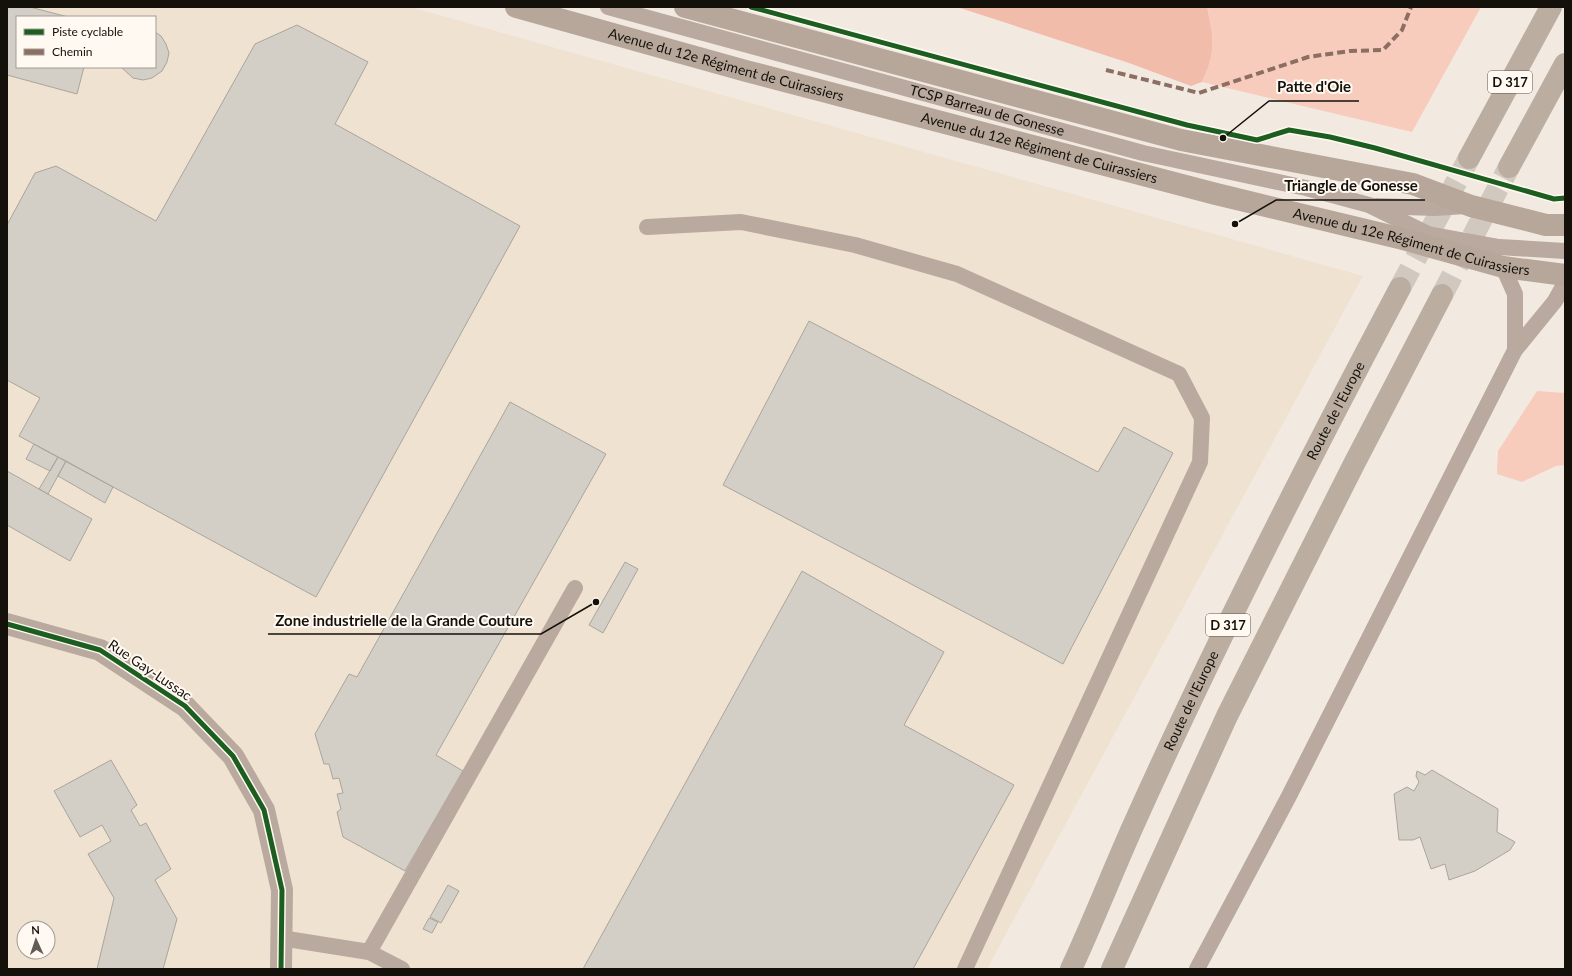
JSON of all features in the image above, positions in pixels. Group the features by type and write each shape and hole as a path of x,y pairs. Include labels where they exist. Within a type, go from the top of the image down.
{"main road":[{"name":"Avenue du 12e Régiment de Cuirassiers","path":"516,7 746,71 1216,194 1399,238 1503,267 1565,274"},
{"path":"685,7 1181,140 1413,184 1471,206 1546,225 1565,225"},
{"name":"D 317","path":"1469,158 1551,7"},
{"name":"D 317","path":"1509,166 1565,64"},
{"name":"Route de l'Europe","path":"1071,969 1133,826 1206,672 1323,433 1400,288"},
{"name":"D 317","path":"1112,969 1227,716 1357,457 1442,295"}],"street":[{"name":"Rue Gay-Lussac","path":"7,624 100,650 185,706 233,756 264,810 282,890 281,969"}],"lane":[{"name":"TCSP Barreau de Gonesse","path":"608,7 1143,153 1306,188 1369,205 1428,234 1499,247 1565,251"},
{"name":"TCSP Barreau de Gonesse","path":"1369,205 1435,208 1471,206"},
{"path":"647,227 741,222 855,245 957,274 1178,374 1202,418 1200,462 965,969"},
{"path":"1503,267 1515,294 1515,350"},
{"path":"1197,969 1289,796 1515,350 1555,301 1565,283"},
{"path":"369,952 576,588"},
{"path":"281,938 369,952 402,969"}],"shaded area":[{"path":"7,7 411,7 1363,276 987,969 7,969"},
{"path":"957,7 1207,7 1212,36 1212,53 1202,82 1191,86 1129,63"},
{"path":"1207,7 1481,7 1412,132 1202,82 1212,53 1212,36"},
{"path":"1537,391 1565,393 1565,465 1556,466 1522,482 1497,474 1498,451"}],"building":[{"path":"7,7 30,7 64,16 16,16 16,68 84,68 77,94 7,75"},
{"path":"297,25 368,62 335,124 520,226 316,597 19,436 40,398 7,380 7,225 35,173 56,166 156,221 255,44"},
{"path":"156,33 161,36 166,44 169,53 167,62 162,71 152,78 143,80 133,78 122,68 156,68"},
{"path":"809,321 1098,472 1124,427 1173,453 1063,664 723,485"},
{"path":"510,402 606,454 436,755 463,771 405,871 343,837 337,812 341,809 337,794 343,793 339,778 333,779 329,764 324,764 315,734 349,674 357,677"},
{"path":"34,444 58,457 50,471 26,459"},
{"path":"58,457 66,461 48,494 39,489"},
{"path":"66,461 113,487 105,503 58,476"},
{"path":"7,471 92,519 70,561 7,525"},
{"path":"625,562 638,569 603,633 589,625"},
{"path":"802,571 944,652 904,725 1014,785 913,969 583,969"},
{"path":"111,760 137,805 131,810 140,826 146,823 171,869 155,880 177,919 163,969 97,969 114,898 88,854 111,841 102,825 80,837 54,791"},
{"path":"1432,770 1498,809 1497,832 1515,842 1510,850 1475,871 1449,880 1445,864 1431,869 1420,837 1413,840 1399,840 1394,794 1407,787 1414,791 1419,782 1416,776 1417,771 1425,775"},
{"path":"448,885 459,891 441,923 430,917"},
{"path":"429,918 438,922 432,933 423,929"}],"tunnel":[{"path":"1400,288 1469,158"},
{"path":"1442,295 1509,167"}],"marked path":[{"path":"1106,70 1199,93 1308,57 1350,51 1383,50 1402,30 1411,7"}],"cycle path":[{"path":"751,7 1187,125 1257,140 1289,130 1330,137 1375,148 1554,199 1565,198"},
{"path":"7,624 100,650 185,706 233,756 264,810 282,890 281,969"}],"place":[{"name":"Patte d'Oie","path":"1223,138"},
{"name":"Triangle de Gonesse","path":"1235,224"},
{"name":"Zone industrielle de la Grande Couture","path":"596,602"}]}
